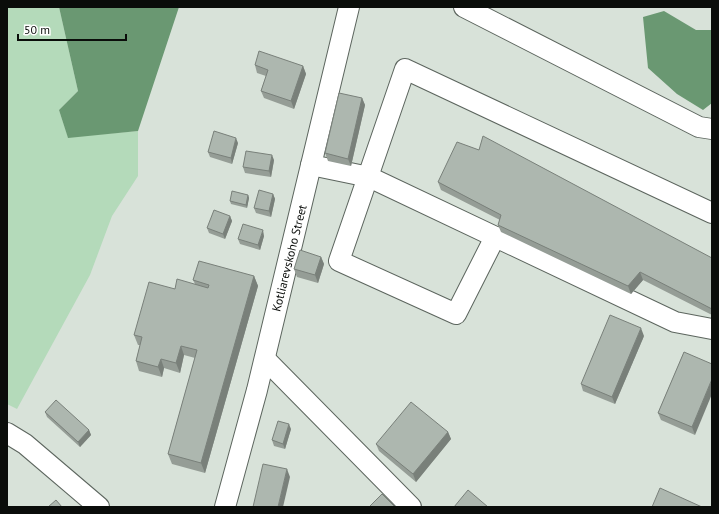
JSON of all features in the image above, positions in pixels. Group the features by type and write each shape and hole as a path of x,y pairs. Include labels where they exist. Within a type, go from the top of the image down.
{"street":[{"name":"Kotliarevskoho Street","path":"224,507 265,359 349,7"},
{"path":"464,7 699,127 712,129"},
{"path":"495,237 456,314 339,261 406,70 712,213"},
{"path":"311,165 369,177 675,322 712,330"},
{"path":"265,359 411,507"},
{"path":"7,433 25,444 98,507"}],"shaded area":[{"path":"7,7 59,7 78,91 59,110 68,137 138,131 138,176 112,216 90,275 17,409 7,404"},
{"path":"59,7 179,7 138,131 68,138 59,110 78,91"},
{"path":"664,11 696,30 712,30 712,103 703,110 677,94 648,68 643,17"}],"building":[{"path":"259,51 303,66 291,101 261,91 268,70 255,65"},
{"path":"339,93 362,98 348,159 325,153"},
{"path":"214,131 236,138 231,158 208,152"},
{"path":"483,136 712,258 712,309 640,272 628,286 498,225 501,215 438,182 457,142 479,150"},
{"path":"246,151 272,155 269,171 243,167"},
{"path":"259,190 273,194 269,211 254,208"},
{"path":"232,191 248,195 246,205 230,201"},
{"path":"214,210 230,216 223,234 207,228"},
{"path":"243,224 263,230 258,245 238,239"},
{"path":"300,250 321,257 315,275 294,269"},
{"path":"199,261 254,276 201,463 168,454 197,350 181,346 176,363 161,359 158,367 136,361 142,337 134,335 149,282 175,289 177,279 208,288 209,285 193,280"},
{"path":"610,315 641,328 612,397 581,384"},
{"path":"684,352 712,364 712,379 692,427 658,413"},
{"path":"56,400 89,430 78,442 45,412"},
{"path":"411,402 448,432 413,474 376,444"},
{"path":"278,421 289,424 283,444 272,440"},
{"path":"263,464 287,469 278,507 253,507"},
{"path":"660,488 702,507 652,507"},
{"path":"468,490 488,507 454,507"},
{"path":"382,494 395,507 369,507"},
{"path":"56,500 62,507 48,507"}]}
